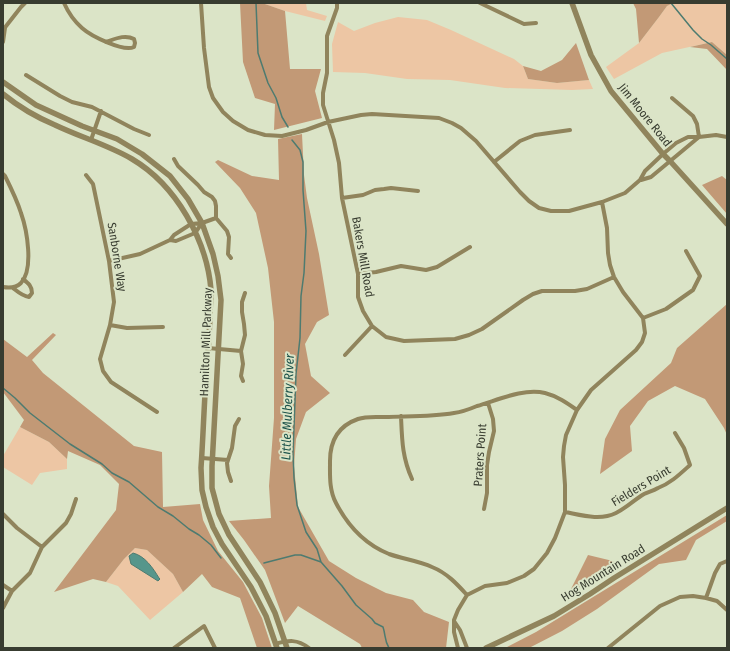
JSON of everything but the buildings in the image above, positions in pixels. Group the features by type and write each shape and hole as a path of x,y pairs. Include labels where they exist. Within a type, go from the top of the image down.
{"street":[{"path":"3,42 4,29 25,3"},
{"path":"64,3 74,20 92,35 106,42 123,48 130,49 134,47 135,43 134,39 130,37 122,37 106,42"},
{"path":"201,3 204,48 209,87 213,98 223,112 233,121 248,130 265,136 282,136 306,130 328,122 372,114 439,118 461,128 476,141 529,201 540,208 551,211 569,211 602,202 625,193 640,180 646,171 663,154 676,143 688,137 716,135 727,137"},
{"name":"Bakers Mill Road","path":"338,3 327,36 327,73 323,93 323,105 334,140 339,163 342,198 358,274 358,297 363,311 372,326 386,337 404,341 455,339 482,329 533,294 542,291 575,291 587,289 614,277"},
{"path":"480,3 524,24 536,23"},
{"name":"Jim Moore Road","path":"572,3 591,55 611,91 663,154 727,224"},
{"path":"26,75 72,102 92,107 148,135"},
{"name":"Hamilton Mill Parkway","path":"3,82 36,105 117,140 142,154 170,176 188,199 202,223 213,254 221,300 212,459 212,488 219,514 229,535 260,582 275,613 287,648"},
{"name":"Hamilton Mill Parkway","path":"3,94 30,113 54,125 119,152 129,158 156,178 166,188 186,214 191,224 206,261 211,290 201,468 202,490 213,527 222,544 251,587 266,616 276,646"},
{"path":"672,98 693,116 697,124 698,137"},
{"path":"91,140 101,111"},
{"path":"494,162 520,141 536,135 570,130"},
{"path":"640,180 651,177 698,137"},
{"path":"174,159 178,166 215,201 216,218 227,231 228,254 231,258"},
{"path":"3,174 13,192 22,215 27,237 28,261 26,275 20,284 13,288 3,287"},
{"name":"Sanborne Way","path":"86,175 93,184 109,261 114,302 110,325 100,359 103,371 111,382 157,412"},
{"path":"342,198 363,195 384,188 418,191"},
{"path":"458,648 454,632 454,620 458,610 468,595 485,586 507,583 524,576 534,569 547,553 555,538 565,512 564,446 566,435 577,410 591,390 636,350 642,342 645,333 643,318 623,292 614,277 610,265 607,228 602,202"},
{"path":"109,261 140,254 170,240 174,235 191,224 202,223 216,218"},
{"path":"170,240 176,241 195,233 202,223"},
{"path":"358,274 376,272 401,266 426,270 437,267 470,247"},
{"path":"643,318 666,309 693,290 700,276 686,251"},
{"path":"13,288 21,295 29,296 32,293 32,289 23,279"},
{"path":"243,381 241,376 243,364 241,351 245,335 242,302 245,293"},
{"path":"110,325 127,328 163,327"},
{"path":"345,355 372,326"},
{"path":"208,348 241,351"},
{"path":"468,595 448,575 433,567 389,554 372,546 357,534 344,517 335,501 330,485 330,456 334,437 346,425 358,419 456,413 517,394 532,392 544,393 560,399 577,410"},
{"name":"Praters Point","path":"484,509 487,493 488,459 494,431 493,419 488,403"},
{"path":"401,416 403,450 407,469 412,479"},
{"path":"231,481 227,463 232,448 235,426 239,419"},
{"name":"Fielders Point","path":"565,512 590,517 601,517 615,514 645,494 675,479 690,465 684,448 675,433"},
{"path":"202,458 228,460"},
{"path":"3,608 12,591 30,573 42,547 66,523 76,499"},
{"name":"Hog Mountain Road","path":"486,648 554,616 727,508"},
{"path":"3,514 17,528 42,547"},
{"path":"706,598 714,573 720,564 727,561"},
{"path":"3,585 12,591"},
{"path":"608,648 660,606 680,597 693,596 717,601 727,610"},
{"path":"454,620 468,648"},
{"path":"174,648 204,626 215,648"},
{"path":"276,646 285,641 294,640 305,644 309,648"}],"shaded area":[{"path":"240,3 262,3 285,11 290,69 321,69 315,91 322,118 274,130 275,104 255,98 243,62"},
{"path":"262,3 306,3 307,10 327,16 325,21 285,11"},
{"path":"633,3 673,3 667,6 639,43 636,9"},
{"path":"673,3 727,3 727,55 712,42 662,53 614,79 606,67 639,43 667,6"},
{"path":"398,17 427,20 514,59 523,66 528,79 557,83 589,80 593,89 572,90 505,88 450,80 407,79 365,73 333,72 332,44 338,22 354,31 375,23"},
{"path":"712,42 727,55 727,70 707,49 690,47"},
{"path":"576,43 589,80 557,83 528,79 523,66 541,71 562,60"},
{"path":"302,134 307,198 319,254 329,315 317,322 305,344 311,376 330,393 306,412 296,439 294,466 298,507 329,561 356,578 386,593 413,600 424,612 449,622 446,648 362,648 360,644 298,606 285,623 265,570 229,521 271,518 269,486 274,418 274,322 268,268 256,213 240,188 215,162 218,160 252,176 279,180 278,139"},
{"path":"722,176 727,180 727,214 702,185"},
{"path":"727,304 727,435 705,399 675,386 648,401 630,426 632,451 600,474 605,439 620,410 671,363 677,348"},
{"path":"53,333 56,335 32,360 43,373 134,446 162,452 163,507 200,504 203,520 218,551 243,582 262,618 272,648 257,648 240,598 212,587 202,574 183,592 173,574 147,550 135,548 124,559 106,582 93,579 54,592 116,510 119,484 100,465 68,451 67,459 49,442 20,427 24,420 3,392 3,339 27,357"},
{"path":"20,427 49,442 67,459 67,469 40,473 32,485 3,467 3,456"},
{"path":"727,515 727,521 696,540 686,560 659,564 597,609 562,631 529,648 505,648 536,632"},
{"path":"135,548 147,550 173,574 183,592 150,620 118,586 106,582 124,559"},
{"path":"588,555 617,562 568,595"}],"water":[{"path":"133,553 148,563 160,579 158,581 131,564 129,556"}],"waterway":[{"name":"Little Mulberry River","path":"256,3 258,53 268,83 276,98 282,117 288,127"},
{"path":"671,3 693,30 727,59"},
{"name":"Little Mulberry River","path":"292,140 300,150 303,162 303,190 306,231 304,273 301,296 300,338 296,374 293,453 297,505 306,532 317,549 321,562 356,605 375,623 383,627 386,643 389,648"},
{"path":"3,388 30,413 70,444 102,464 112,473 129,482 158,507 199,535 211,545 221,558"},
{"path":"264,563 295,555 301,555 321,562"}]}
